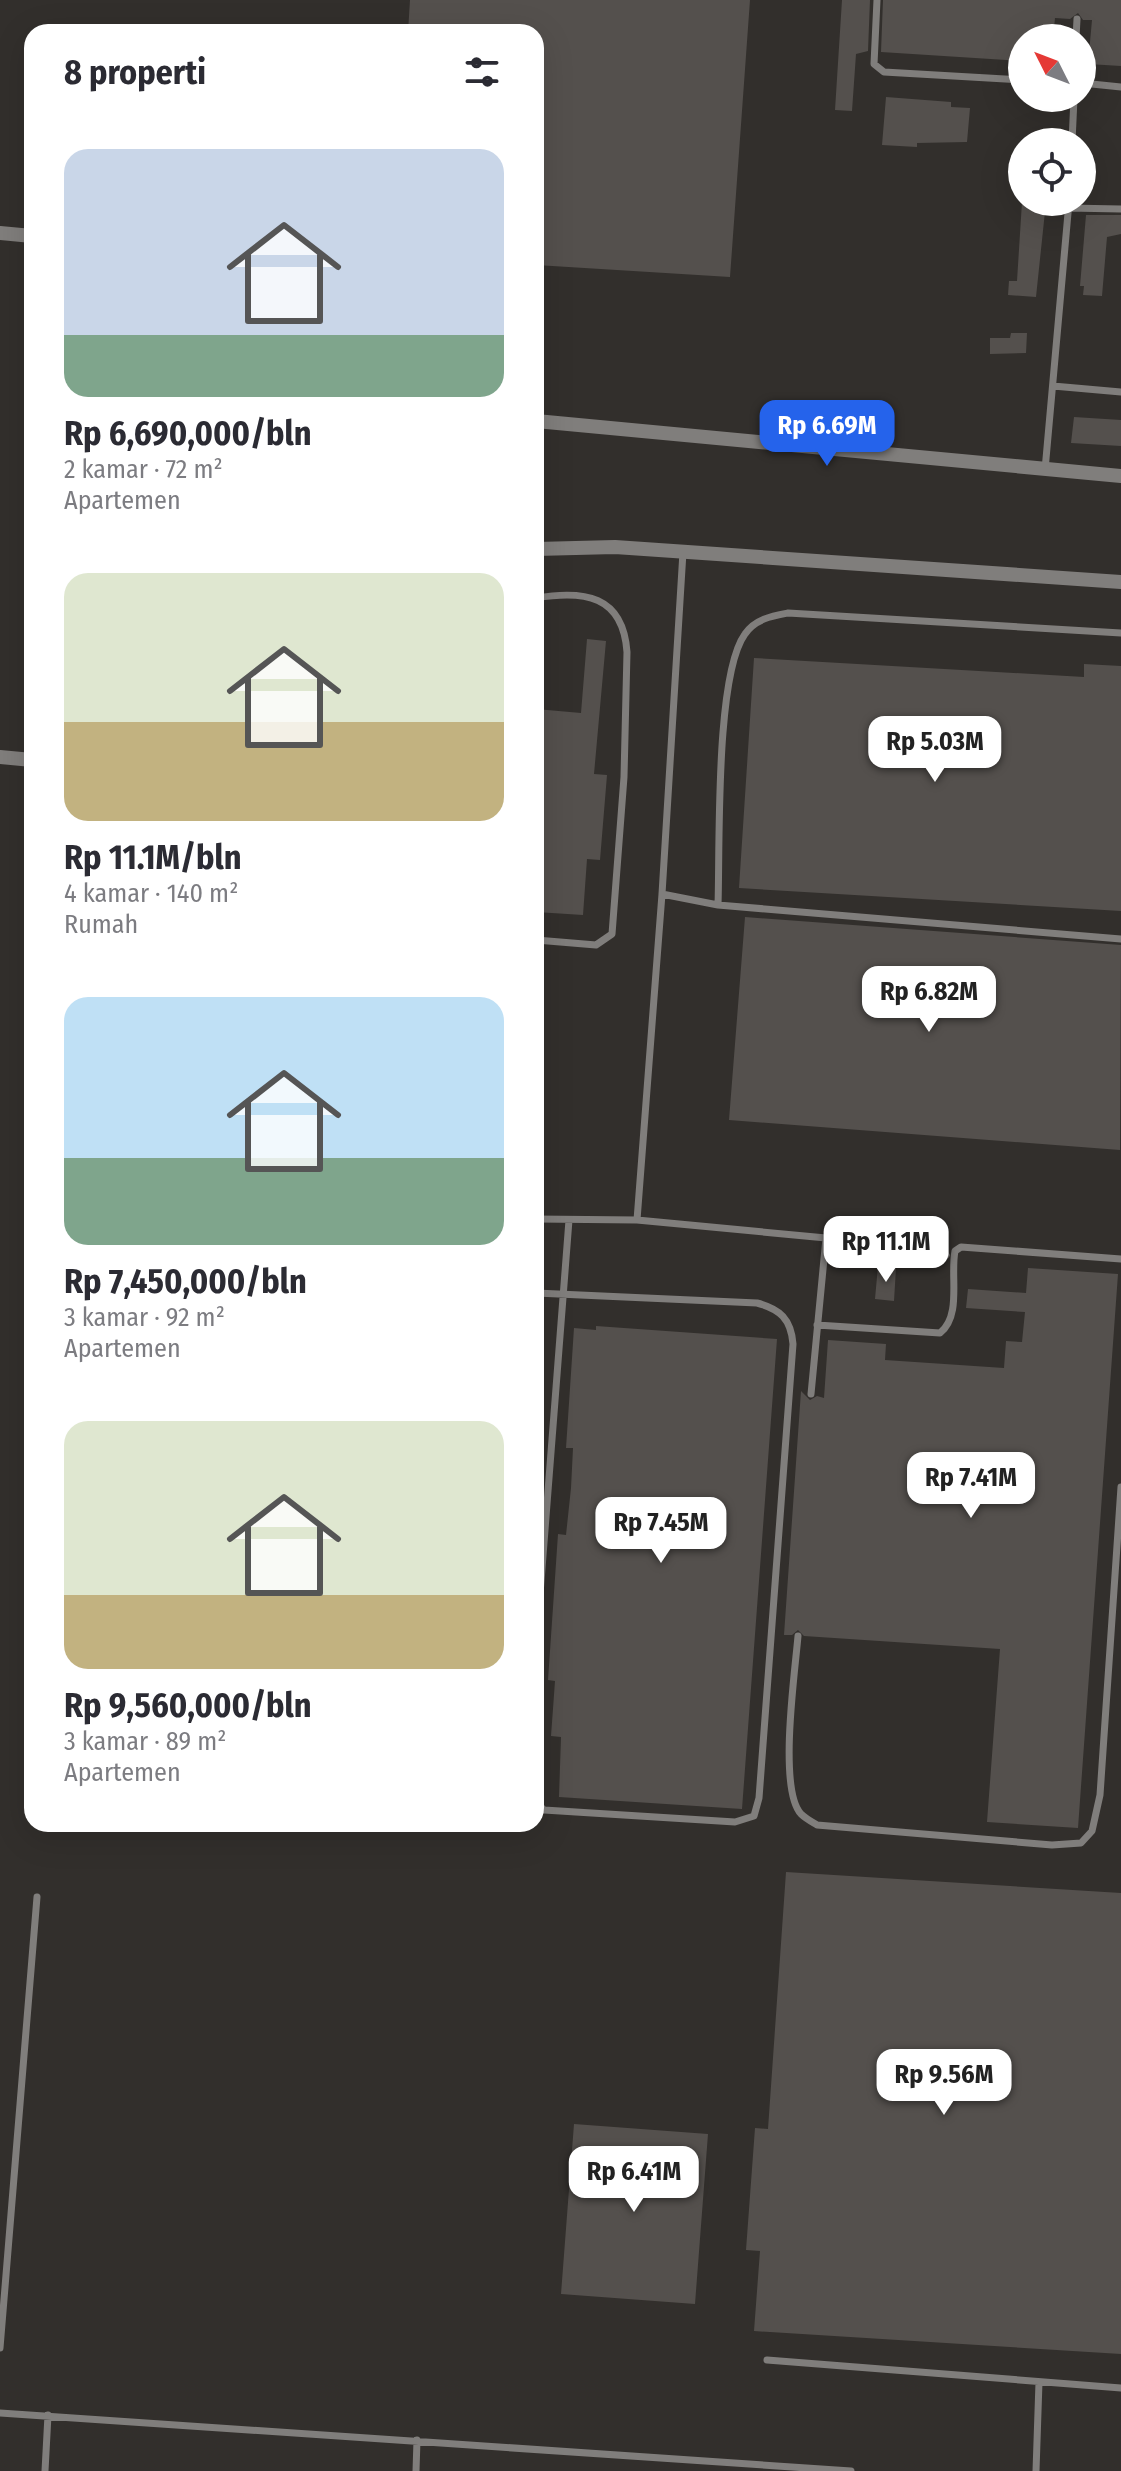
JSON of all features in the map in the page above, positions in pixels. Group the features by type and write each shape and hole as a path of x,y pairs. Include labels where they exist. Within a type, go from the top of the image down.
{"street":[{"path":"0,233 24,235"},
{"path":"544,422 1121,476"},
{"path":"544,549 615,547 1121,582"},
{"path":"0,757 24,759"}],"lane":[{"path":"877,0 874,64 884,72 1008,79"},
{"path":"1077,19 1077,24"},
{"path":"1096,84 1121,87"},
{"path":"1096,207 1121,209"},
{"path":"1045,470 1067,216"},
{"path":"1053,386 1121,392"},
{"path":"637,1220 662,894 683,552"},
{"path":"544,598 589,596 607,606 619,617 627,652 624,777 612,934 596,945 544,941"},
{"path":"718,905 722,761 731,671 737,646 756,623 788,613 1121,633"},
{"path":"662,894 718,905 1121,939"},
{"path":"544,1219 637,1220 843,1241 855,1234 930,1242 944,1255 954,1256"},
{"path":"544,1549 569,1220"},
{"path":"811,1394 826,1238"},
{"path":"843,1241 853,1256 862,1258 933,1264 944,1255"},
{"path":"817,1325 940,1333 950,1320 954,1256 961,1247 1121,1259"},
{"path":"544,1294 757,1303 773,1307 785,1316 792,1329 793,1344 759,1798 754,1816 735,1822 544,1810"},
{"path":"798,1636 788,1769 792,1795 800,1814 817,1825 1052,1845 1081,1843 1092,1831 1100,1795 1121,1487"},
{"path":"0,2348 37,1897"},
{"path":"767,2360 1121,2388"},
{"path":"1036,2471 1039,2382"},
{"path":"0,2413 851,2471"},
{"path":"45,2471 48,2415"},
{"path":"416,2471 417,2440"}],"building":[{"path":"410,0 750,0 730,277 544,265 544,24 408,24"},
{"path":"842,0 870,0 868,51 856,54 852,111 835,110"},
{"path":"883,0 1121,0 1121,66 1096,64 1096,24 1092,24 1092,20 1083,20 1078,13 1070,19 1055,18 1054,24 1008,24 1008,60 881,52"},
{"path":"886,97 951,102 951,107 970,108 967,142 917,143 917,147 882,145"},
{"path":"1121,215 1121,234 1107,237 1102,296 1083,295 1084,286 1080,286 1086,216"},
{"path":"1021,216 1045,216 1036,297 1008,295 1009,281 1017,281"},
{"path":"1011,333 1027,333 1026,353 990,354 990,338 1010,338"},
{"path":"1074,417 1121,420 1121,446 1071,443"},
{"path":"587,639 606,641 594,774 607,775 600,860 587,859 583,915 544,913 544,710 581,713"},
{"path":"754,658 1084,677 1084,664 1121,666 1121,911 739,888"},
{"path":"745,917 1121,945 1120,1150 729,1120"},
{"path":"878,1266 896,1268 894,1301 875,1299"},
{"path":"1028,1268 1118,1274 1078,1828 987,1822 1000,1649 804,1636 798,1630 792,1635 784,1635 801,1391 810,1400 817,1396 824,1398 828,1340 886,1344 885,1360 1004,1368 1006,1341 1022,1342 1025,1312 966,1308 968,1289 1026,1293"},
{"path":"596,1326 777,1339 742,1809 559,1797 561,1737 551,1736 555,1681 548,1680 558,1534 566,1535 571,1488 573,1448 566,1448 574,1328 596,1330"},
{"path":"786,1872 1121,1893 1121,2354 754,2331 760,2251 746,2250 755,2128 768,2129"},
{"path":"574,2124 708,2134 695,2304 561,2294"}]}
